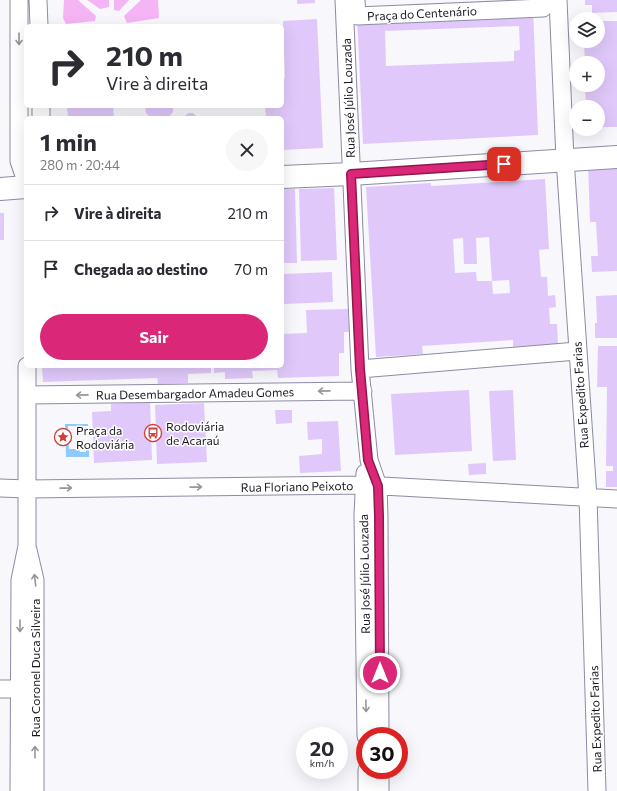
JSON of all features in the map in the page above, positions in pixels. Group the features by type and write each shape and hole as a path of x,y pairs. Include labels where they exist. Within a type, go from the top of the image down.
{"main road":[{"path":"284,177 617,157"},
{"path":"0,189 24,187"}],"street":[{"path":"18,0 19,161 24,175"},
{"path":"38,0 39,24"},
{"name":"Rua José Júlio Louzada","path":"344,0 360,369 371,486 379,524 380,727"},
{"name":"Praça do Centenário","path":"356,0 357,16 543,8 542,0"},
{"name":"Rua Expedito Farias","path":"558,0 565,160 588,497 597,791"},
{"path":"360,369 577,351"},
{"name":"Rua Coronel Duca Silveira","path":"28,368 27,546 20,580 35,791"},
{"name":"Rua Desembargador Amadeu Gomes","path":"27,395 363,391"},
{"name":"Rua José Júlio Louzada","path":"366,727 363,515 371,486"},
{"name":"Rua Floriano Peixoto","path":"0,488 371,486 617,499"},
{"path":"0,689 28,689"},
{"name":"Rua Coronel Duca Silveira","path":"20,791 28,689"},
{"path":"367,779 367,791"},
{"path":"380,779 380,791"}],"shaded area":[{"path":"64,0 78,0 96,16 95,21 66,24 63,18"},
{"path":"87,0 109,0 109,7 100,9"},
{"path":"114,0 129,0 119,11 114,10"},
{"path":"141,0 158,0 159,18 127,23 124,16"}],"water":[{"path":"65,424 88,424 88,426 68,426 69,449 79,449 80,452 86,452 86,448 89,448 89,457 66,457"}],"building":[{"path":"297,0 315,0 315,3 297,4"},
{"path":"585,0 617,0 617,12 592,12 592,5 585,5"},
{"path":"533,8 538,135 363,144 357,16","holes":["519,26 520,50 514,51 514,61 386,66 385,31"]},
{"path":"317,19 323,148 284,150 284,116 266,116 265,108 284,108 285,78 283,21"},
{"path":"605,21 617,21 617,127 605,127 605,100 586,100 585,92 605,92 605,56 585,56 584,48 605,48"},
{"path":"67,108 113,108 114,116 68,116"},
{"path":"145,108 173,108 173,112 170,116 149,116 146,113"},
{"path":"188,113 193,113 196,116 185,116"},
{"path":"617,162 617,271 592,272 591,256 598,256 596,222 590,222 588,163"},
{"path":"545,179 549,249 539,250 541,277 547,277 548,296 555,295 556,307 549,308 550,324 557,324 558,344 513,347 513,340 422,346 423,354 376,357 366,187 431,183 431,186","holes":["489,237 492,281 477,281 476,272 455,273 453,239 463,238 464,264 477,264 476,238","509,280 510,293 493,294 492,281"]},
{"path":"334,188 337,260 301,261 299,189"},
{"path":"284,189 295,189 297,263 284,263"},
{"path":"0,213 4,213 4,240 0,240"},
{"path":"332,272 333,302 284,304 284,274"},
{"path":"617,295 617,338 595,338 595,323 597,323 596,296"},
{"path":"348,309 349,332 344,332 344,353 339,353 339,376 278,378 277,370 252,371 253,378 225,379 225,372 214,373 214,368 284,368 284,334 307,333 306,310"},
{"path":"598,346 617,346 617,487 606,487 606,471 613,471 613,466 606,466 607,387 597,387"},
{"path":"42,368 211,368 211,373 188,374 188,383 158,384 157,378 43,382"},
{"path":"469,390 472,451 395,455 391,394"},
{"path":"513,390 516,460 493,461 489,391"},
{"path":"150,402 152,460 94,463 92,412 111,411 111,404"},
{"path":"204,403 207,462 157,464 155,405"},
{"path":"275,410 292,410 292,423 276,424"},
{"path":"338,421 341,471 300,473 299,456 322,454 322,439 308,440 307,422"},
{"path":"486,463 486,474 469,475 468,464"}],"place":[{"name":"Rodoviária de Acaraú","path":"153,433"},
{"name":"Praça da Rodoviária","path":"63,437"}],"route":[{"path":"380,673 378,486 368,460 360,369 351,174 504,164"}]}
